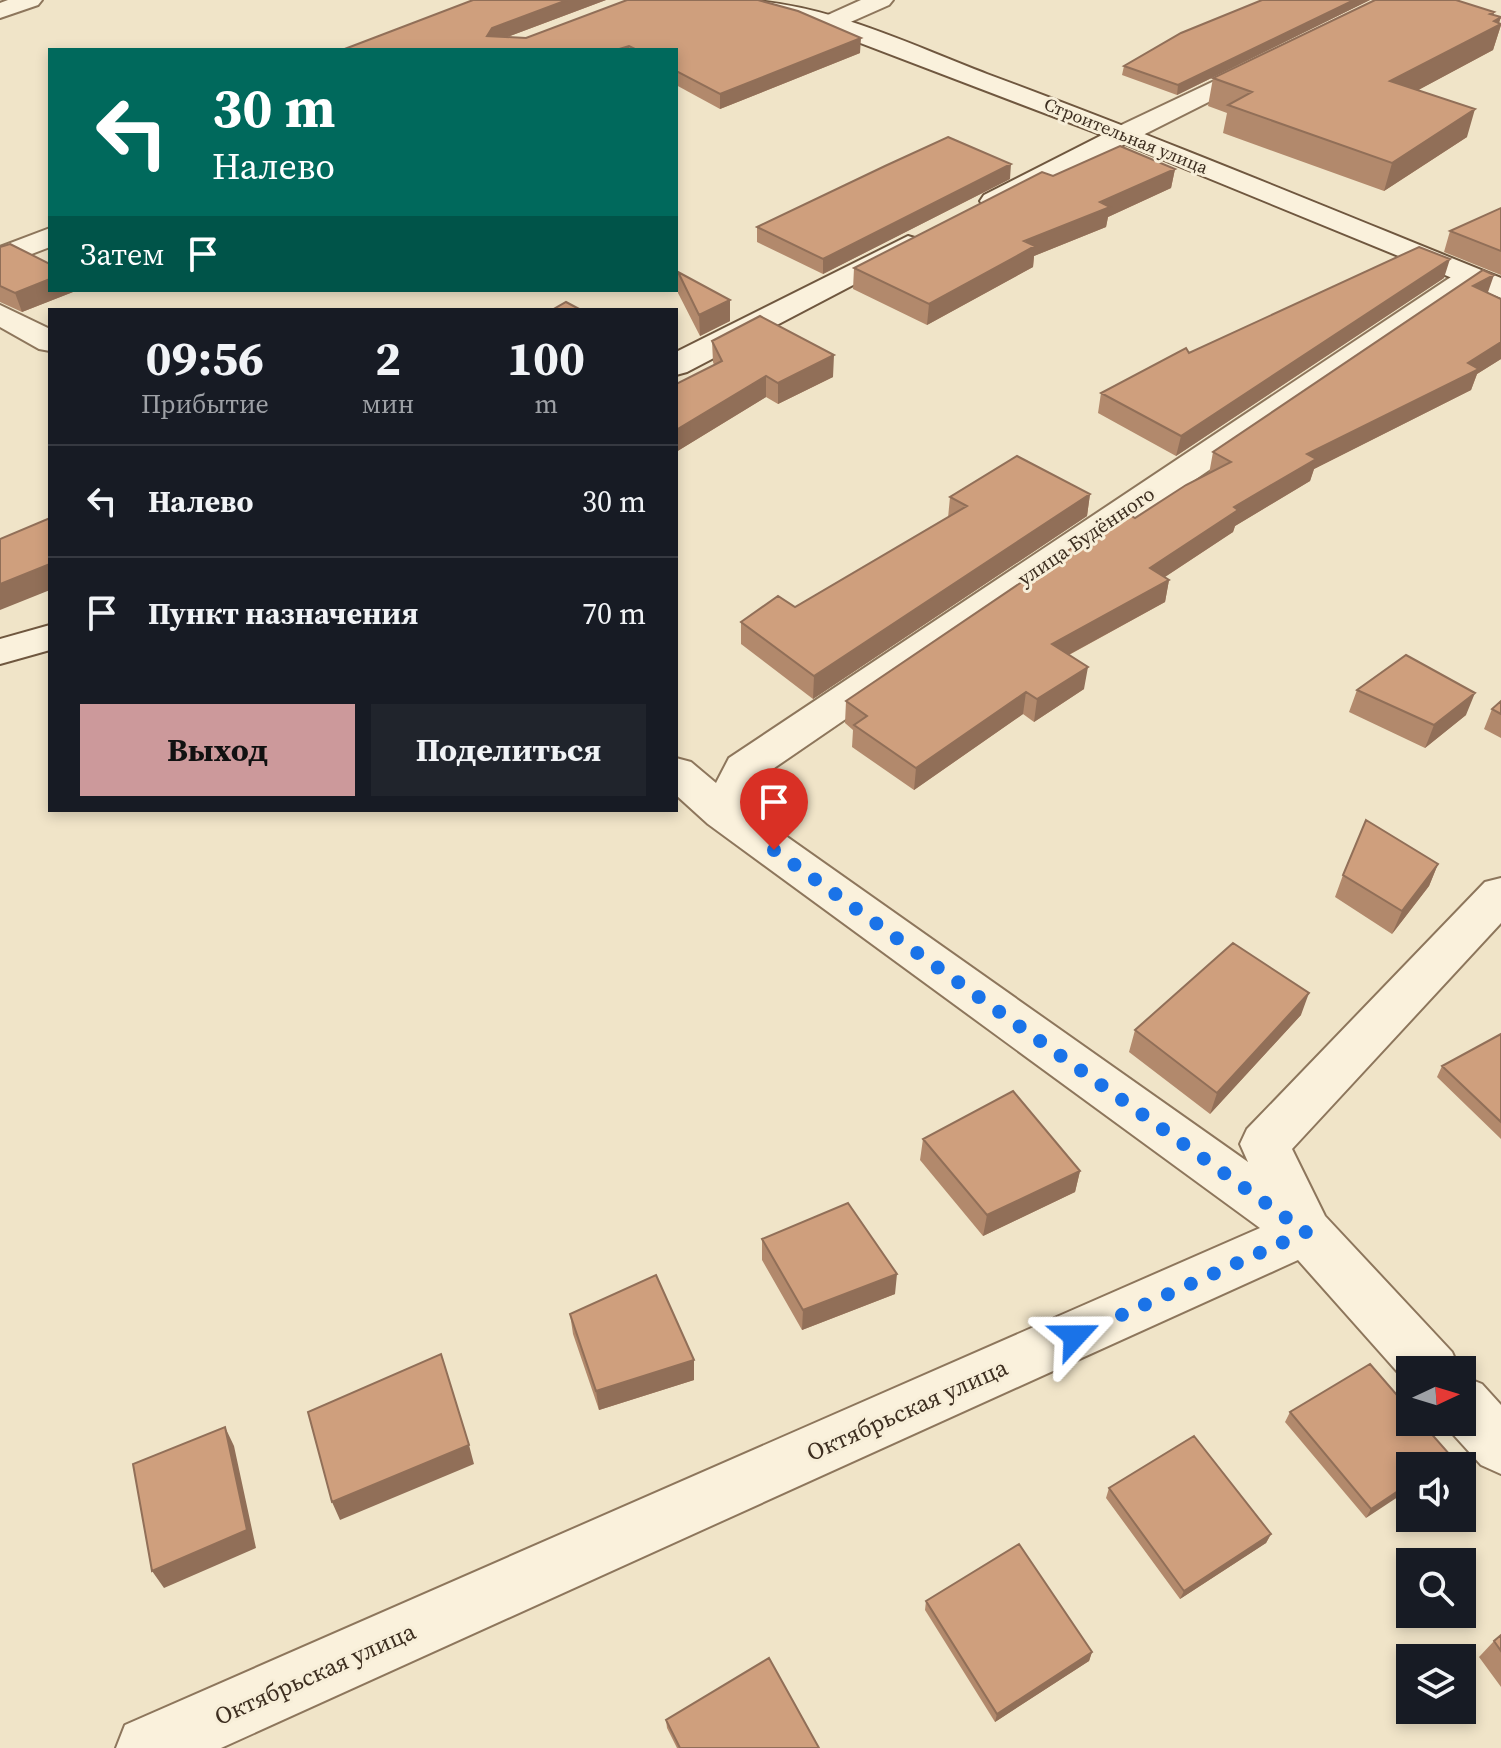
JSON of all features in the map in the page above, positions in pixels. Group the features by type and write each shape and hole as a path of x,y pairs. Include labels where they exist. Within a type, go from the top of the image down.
{"street":[{"path":"0,11 30,0"},
{"name":"Строительная улица","path":"744,0 829,23 1124,134 1486,283"},
{"path":"829,23 881,0"},
{"path":"970,213 1282,56"},
{"path":"678,364 928,235"},
{"path":"0,257 48,238"},
{"name":"улица Будённого","path":"723,813 744,768 1486,283"},
{"path":"0,314 48,341"},
{"path":"0,652 48,638"},
{"path":"678,774 723,813 1306,1232 1419,1356"},
{"path":"1306,1232 1265,1144 1501,894"},
{"name":"Октябрьская улица","path":"148,1748 1306,1232"},
{"path":"1476,1418 1501,1446"}],"building":[{"path":"473,0 567,0 492,28 487,36 526,38 627,0 758,0 798,11 861,38 720,94 678,72 678,48 347,48"},
{"path":"1262,0 1354,0 1178,85 1124,66 1181,33"},
{"path":"1375,0 1456,0 1501,17 1494,21 1501,24 1390,81 1475,109 1392,163 1228,105 1252,92 1213,78"},
{"path":"948,137 1011,164 823,259 757,227 885,166"},
{"path":"1120,146 1175,169 1100,202 1110,207 1024,241 1035,246 929,304 854,268 1042,172 1053,176"},
{"path":"1501,208 1501,251 1450,231"},
{"path":"10,244 48,263 48,280 15,293 0,286 0,247"},
{"path":"1419,247 1450,259 1181,436 1101,393 1186,348 1189,353"},
{"path":"1483,270 1494,275 1473,286 1501,299 1501,342 1468,363 1479,369 1307,454 1316,459 1234,507 1238,510 1150,568 1169,580 1052,644 1088,667 1037,699 1026,692 916,768 854,725 867,716 846,701 1125,512 1135,518 1186,485 1231,462 1213,452"},
{"path":"678,272 730,300 699,315"},
{"path":"566,302 577,308 556,308"},
{"path":"760,316 834,355 778,383 766,376 678,429 678,383 722,361 712,341"},
{"path":"1017,456 1090,494 814,676 741,622 778,596 795,607 967,506 950,497"},
{"path":"48,519 48,565 0,584 0,539"},
{"path":"1406,655 1475,693 1434,725 1357,690"},
{"path":"1501,701 1501,714 1492,709"},
{"path":"1366,820 1438,864 1402,911 1343,875"},
{"path":"1233,943 1309,993 1217,1093 1135,1030"},
{"path":"1501,1034 1501,1122 1442,1066"},
{"path":"1013,1091 1080,1171 987,1215 923,1139"},
{"path":"848,1203 897,1274 803,1310 762,1239"},
{"path":"656,1275 694,1360 596,1391 570,1314"},
{"path":"441,1354 469,1445 332,1502 308,1412"},
{"path":"1370,1364 1396,1394 1396,1436 1433,1436 1447,1452 1396,1452 1396,1492 1371,1509 1290,1412"},
{"path":"225,1427 247,1530 152,1571 133,1464"},
{"path":"1194,1436 1271,1534 1184,1591 1109,1488"},
{"path":"1019,1544 1092,1652 997,1714 926,1601"},
{"path":"1501,1635 1501,1651 1494,1641"},
{"path":"769,1658 819,1748 680,1748 666,1720"}],"route":[{"path":"774,850 1306,1232 1075,1336"}]}
